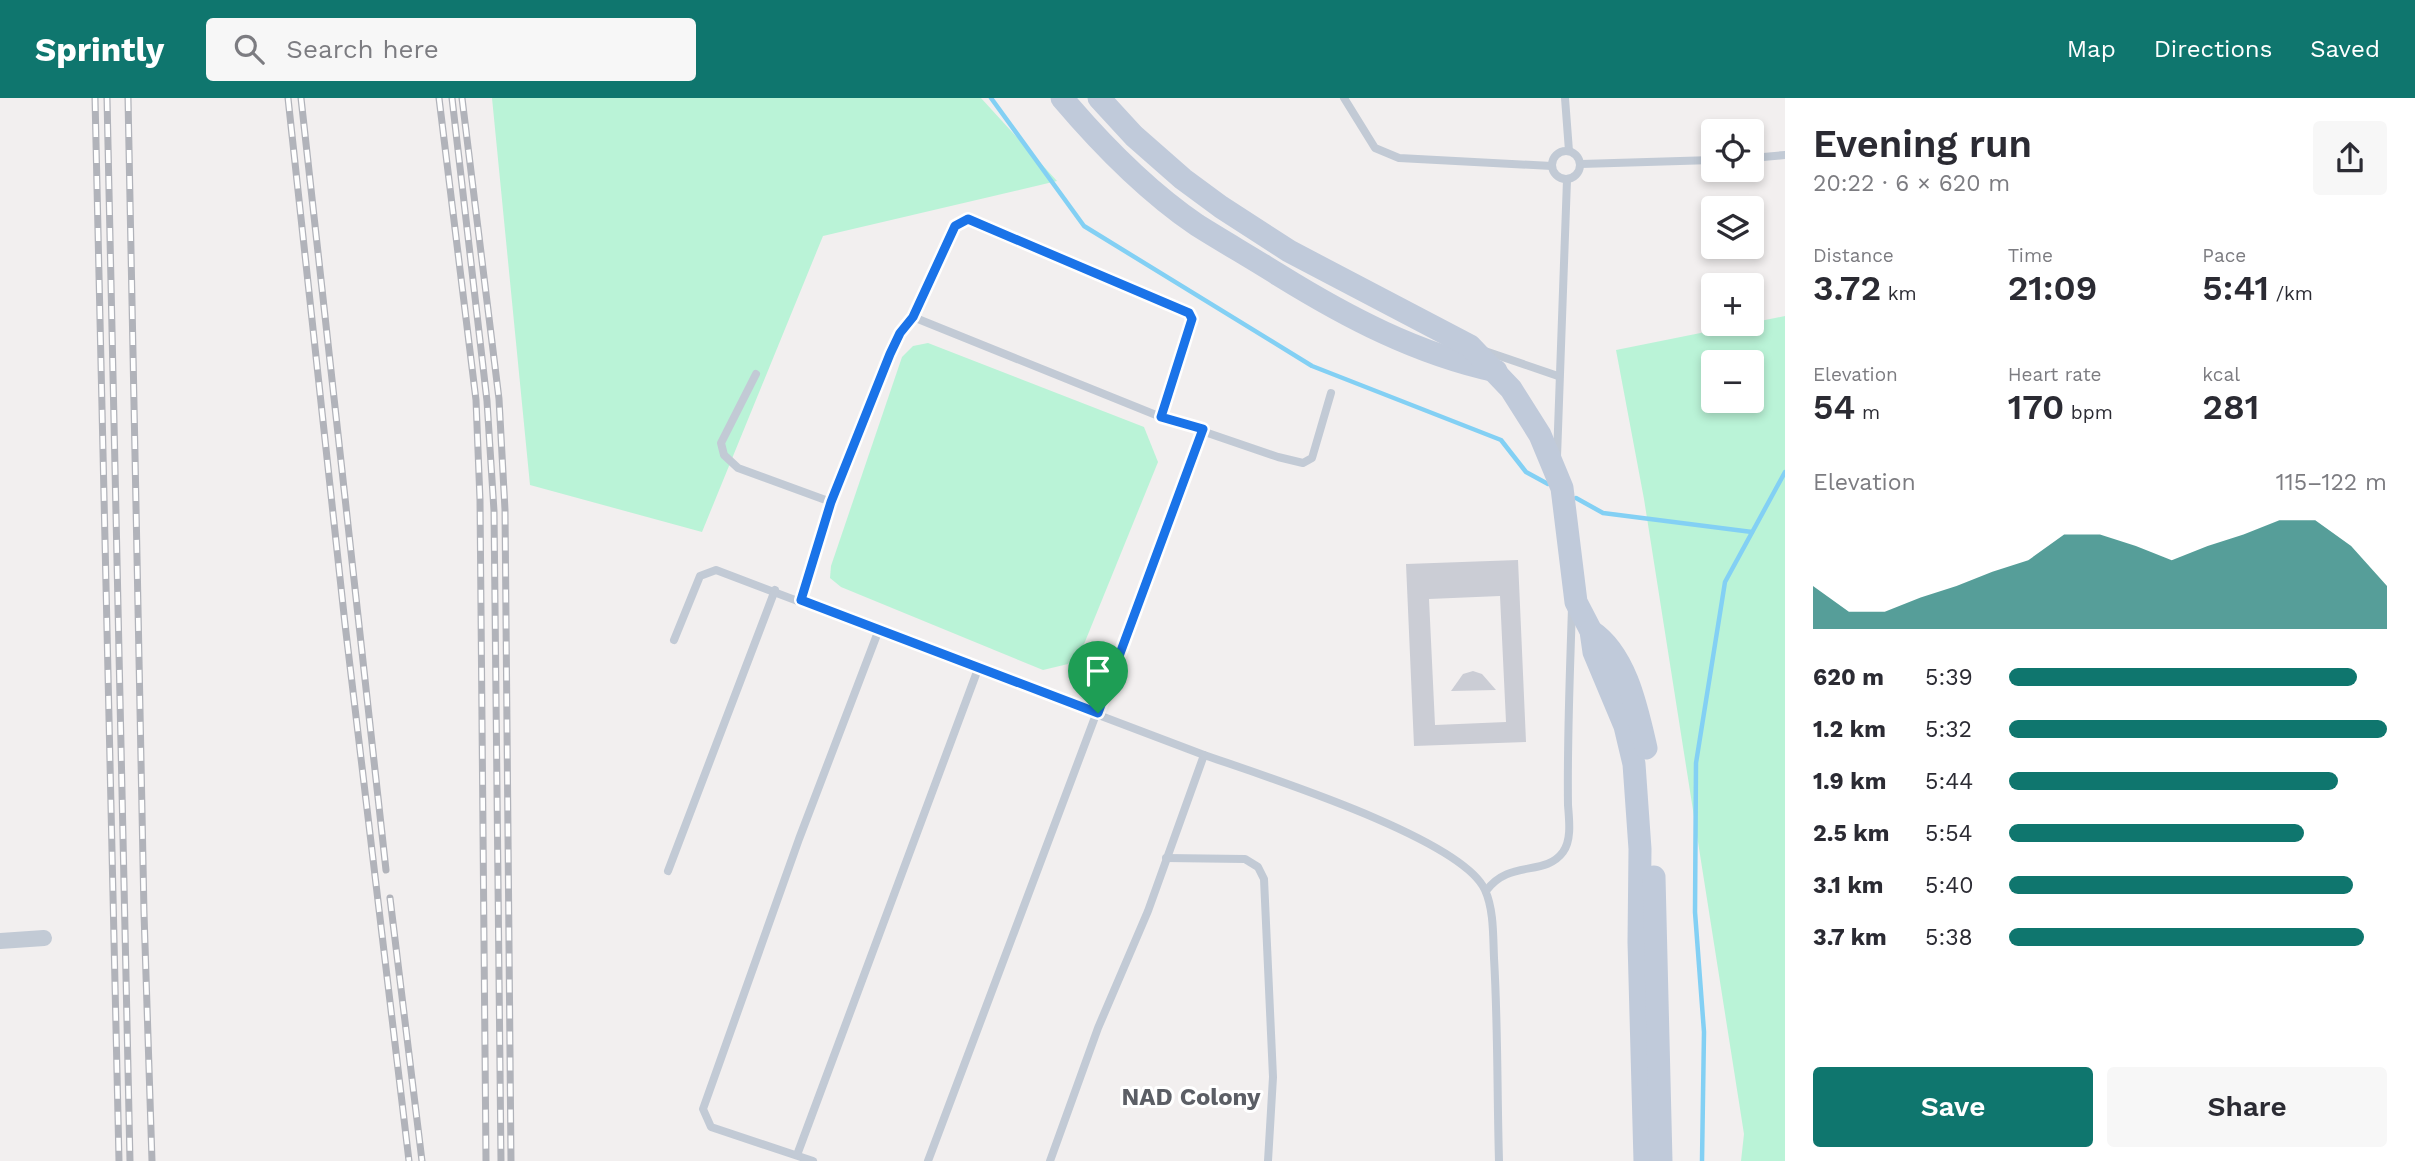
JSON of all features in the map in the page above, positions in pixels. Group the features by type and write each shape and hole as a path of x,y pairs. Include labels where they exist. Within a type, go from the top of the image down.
{"street":[{"path":"1062,98 1121,159 1197,225 1316,298 1386,334 1430,353 1496,371"},
{"path":"1099,98 1134,136 1183,179 1221,207 1289,251 1470,346 1496,371 1523,407 1562,488 1576,602 1591,631 1594,652 1625,726 1634,764 1640,849 1639,942 1645,1161"},
{"path":"1591,631 1607,642 1629,688 1647,752 1656,917 1661,1161"},
{"path":"0,942 44,938"}],"lane":[{"path":"1343,98 1375,148 1399,158 1552,166"},
{"path":"1565,98 1569,150"},
{"path":"1569,150 1576,154 1581,164 1577,175 1567,180 1557,176 1552,166 1555,155 1569,150"},
{"path":"1764,157 1785,155"},
{"path":"1581,164 1701,160"},
{"path":"1557,474 1567,180"},
{"path":"801,600 831,502 890,354 900,333 913,317 955,226 968,219 1189,313 1193,325 1161,417"},
{"path":"913,317 1161,417 1203,429 1278,457 1309,462 1331,393"},
{"path":"1470,346 1559,376"},
{"path":"756,374 721,443 724,456 738,468 831,502"},
{"path":"928,1161 1203,429"},
{"path":"674,640 700,576 708,571 731,573 878,632 1204,755 1368,813 1472,872 1486,891 1490,908 1495,968 1499,1161"},
{"path":"1486,891 1503,873 1553,861 1565,851 1569,834 1567,761 1573,586"},
{"path":"668,871 775,590"},
{"path":"813,1161 711,1127 703,1109 799,839 878,632"},
{"path":"797,1155 978,669"},
{"path":"1050,1161 1098,1028 1148,911 1204,755"},
{"path":"1166,858 1245,859 1258,867 1264,879 1273,1077 1268,1161"}],"green space":[{"path":"492,98 981,98 1057,181 823,236 702,532 530,485"},
{"path":"1785,316 1785,1161 1741,1161 1744,1134 1644,499 1616,350 1701,333 1701,336 1764,336 1764,320"},
{"path":"928,343 1144,427 1158,462 1080,654 1068,664 1043,670 841,587 830,578 831,566 902,357 913,346"}],"building":[{"path":"1518,560 1526,742 1414,746 1406,564","holes":["1500,596 1506,722 1435,725 1429,599"]},
{"path":"1473,671 1482,674 1496,690 1451,691 1463,674"}],"waterway":[{"path":"991,98 1084,226 1312,366 1501,440 1526,472 1548,484"},
{"path":"1702,1161 1704,1032 1695,912 1696,763 1725,582 1785,472"},
{"path":"1576,498 1603,513 1752,532"}],"railway":[{"path":"95,98 119,1161"},
{"path":"107,98 130,1161"},
{"path":"128,98 144,913 152,1161"},
{"path":"288,98 345,624 409,1161"},
{"path":"301,98 386,870"},
{"path":"439,98 476,400 480,500 486,1161"},
{"path":"452,98 487,401 494,511 501,1161"},
{"path":"462,98 499,399 505,510 511,1161"},
{"path":"390,898 422,1161"}],"district":[{"name":"NAD Colony","path":"1191,1097"}],"route":[{"path":"968,219 1189,313 1192,319 1193,325 1161,417 1203,429 1098,713 878,632 801,600 831,502 890,354 900,333 913,317 955,226 968,219"}]}
